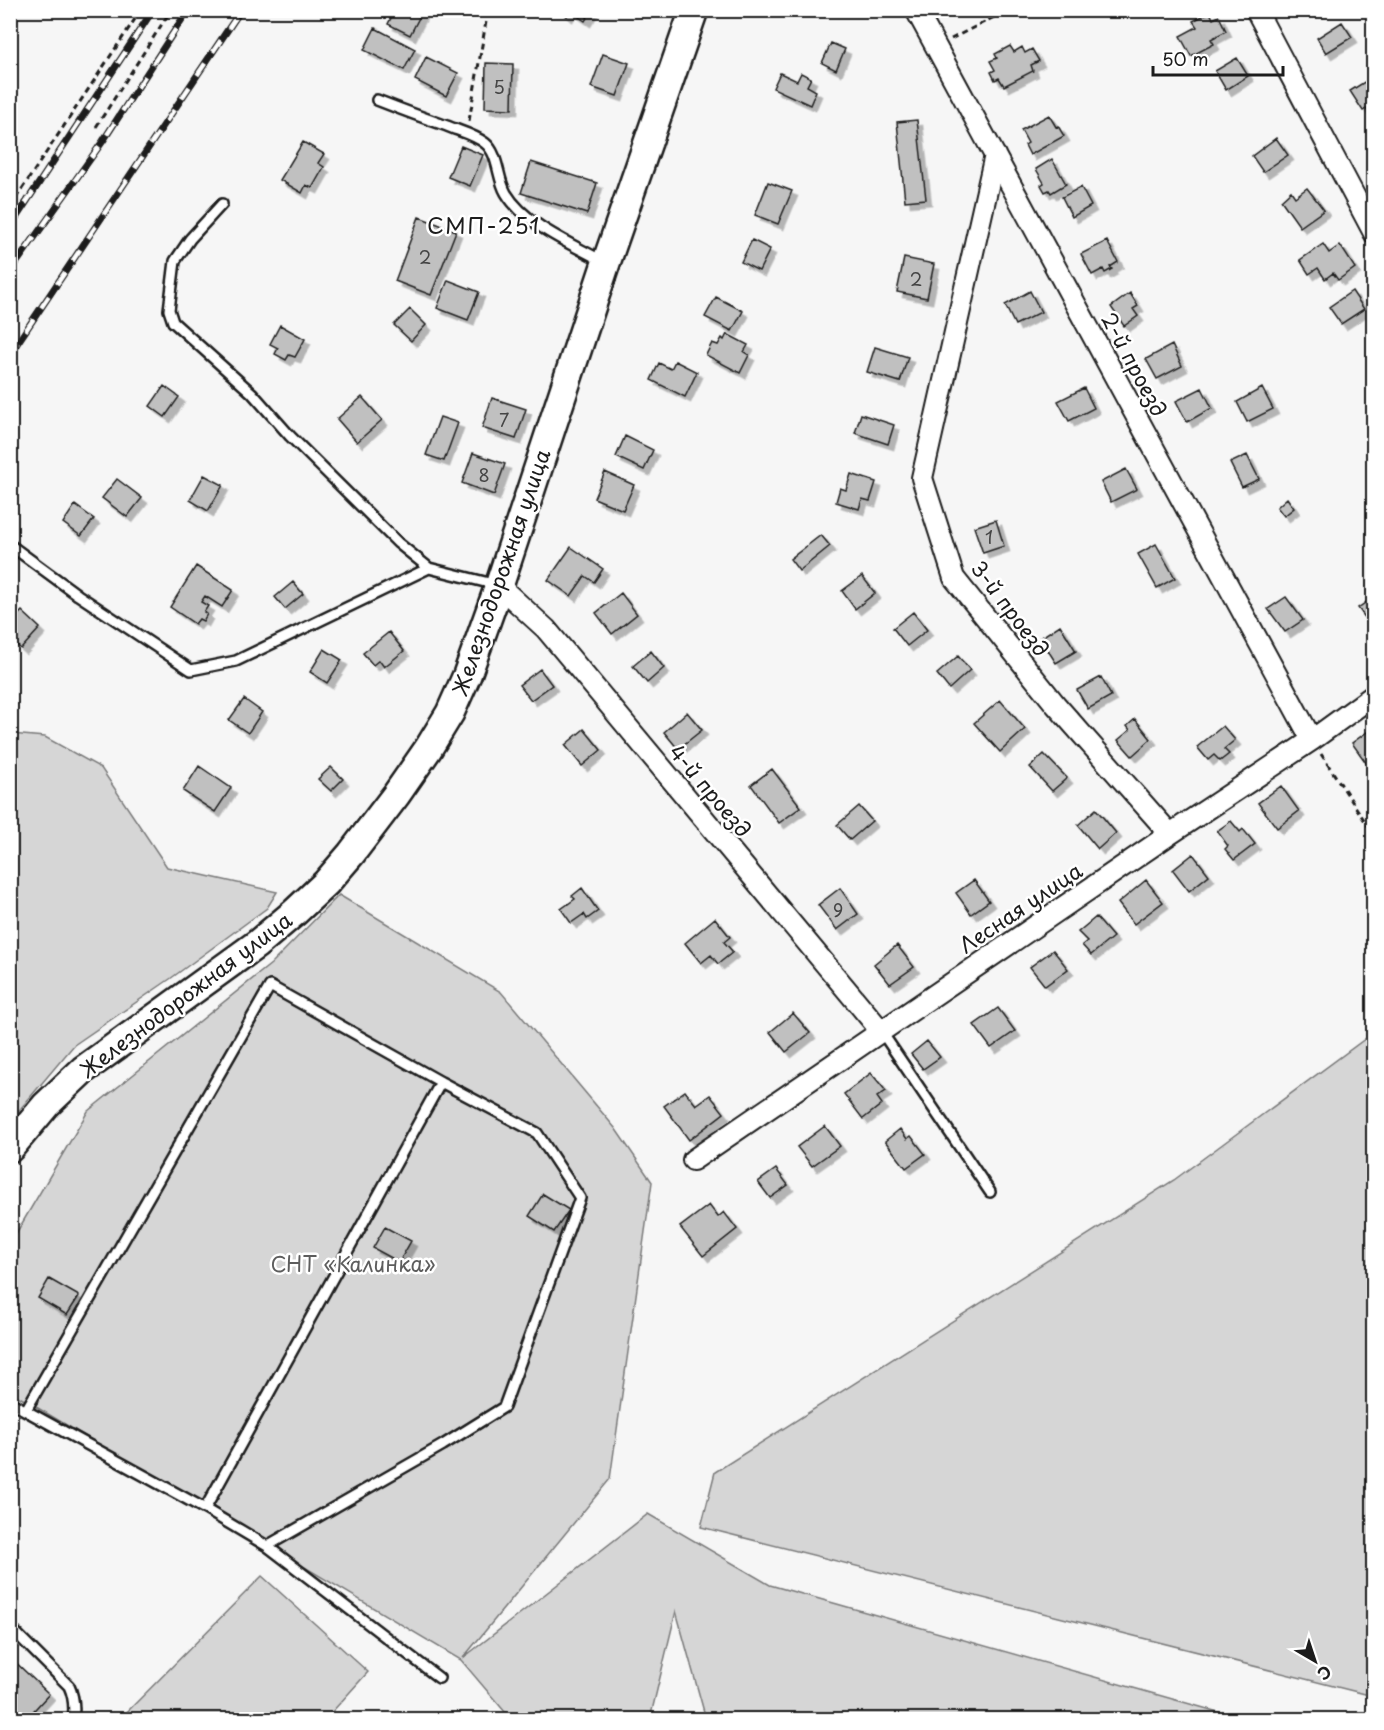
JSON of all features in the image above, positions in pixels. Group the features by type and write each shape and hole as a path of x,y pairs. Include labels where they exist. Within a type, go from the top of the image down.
{"street":[{"name":"Железнодорожная улица","path":"10,1148 46,1105 83,1070 257,944 326,883 396,795 450,713 467,675 499,586 606,263 694,10"},
{"name":"2-й проезд","path":"916,10 1312,740"},
{"path":"1256,10 1374,232"},
{"name":"3-й проезд","path":"995,155 922,478 954,578 1056,705 1170,834"},
{"name":"4-й проезд","path":"499,586 546,629 880,1031"},
{"name":"Лесная улица","path":"693,1160 1170,834 1312,740 1374,694"}],"lane":[{"path":"377,100 485,143 493,155 500,183 507,196 521,212 547,230 606,263"},
{"path":"222,204 190,239 176,261 168,310 173,322 252,393 290,436 398,543 429,568 499,586"},
{"path":"10,545 78,595 191,670 236,661 429,568"},
{"path":"26,1410 270,986 537,1133 580,1198 504,1407 443,1445 267,1546"},
{"path":"880,1031 990,1192"},
{"path":"205,1509 441,1082"},
{"path":"10,1402 205,1509 267,1546 439,1678"},
{"path":"10,1627 69,1686 75,1709 73,1719"}],"path":[{"path":"10,207 141,10"},
{"path":"96,127 171,10"},
{"path":"467,134 488,10"},
{"path":"936,46 1008,10"},
{"path":"1312,740 1374,835"}],"green space":[{"path":"11,734 45,737 101,768 167,867 277,892 267,908 74,1045 11,1120"},
{"name":"СНТ «Калинка»","path":"339,895 501,992 615,1128 652,1182 610,1479 463,1658 648,1514 770,1585 1243,1719 706,1719 676,1611 650,1719 511,1719 461,1660 11,1392 11,1242 88,1111 271,964"},
{"path":"1373,1033 1373,1696 701,1527 715,1472 1174,1180"},
{"path":"262,1576 368,1672 331,1713 342,1719 120,1719"}],"building":[{"path":"395,10 423,10 410,35 388,24"},
{"path":"560,10 592,10 585,21 570,11 567,16"},
{"path":"1210,12 1213,19 1219,16 1226,31 1211,39 1214,44 1191,56 1180,36 1197,27 1193,21"},
{"path":"1342,22 1352,37 1326,53 1317,38"},
{"path":"375,28 415,49 404,70 364,50"},
{"path":"831,43 845,49 836,70 822,63"},
{"path":"1010,46 1014,52 1022,47 1025,53 1032,49 1039,61 1031,65 1033,71 1004,86 999,78 995,80 991,72 995,70 990,61 997,58 995,54"},
{"path":"603,54 629,63 617,96 591,87"},
{"path":"426,57 458,73 446,96 415,80"},
{"path":"1237,58 1248,76 1226,90 1215,71"},
{"path":"486,63 513,64 512,109 485,108"},
{"path":"780,73 797,81 801,73 811,78 807,86 816,91 810,105 773,88"},
{"path":"1374,76 1374,104 1363,111 1350,91"},
{"path":"1049,115 1064,136 1030,155 1025,145 1028,143 1021,130"},
{"path":"917,120 926,199 905,201 897,122"},
{"path":"1276,138 1288,155 1263,172 1252,156"},
{"path":"303,142 324,154 318,163 324,167 312,188 306,185 302,193 280,180"},
{"path":"461,146 483,155 470,186 448,177"},
{"path":"1052,159 1066,184 1051,193 1049,190 1045,192 1041,185 1044,183 1036,169"},
{"path":"531,162 597,183 587,214 521,193"},
{"path":"768,182 792,191 778,224 755,215"},
{"path":"1081,187 1091,206 1072,217 1062,197"},
{"path":"1307,188 1324,210 1300,227 1281,200 1291,191 1295,197"},
{"path":"419,217 456,231 431,295 395,281"},
{"path":"752,240 770,249 759,271 741,262"},
{"path":"1107,241 1118,262 1105,273 1103,269 1092,275 1081,254"},
{"path":"1323,244 1329,253 1340,245 1355,268 1338,280 1333,273 1325,279 1318,268 1309,274 1300,260"},
{"path":"904,258 934,264 927,298 897,292"},
{"path":"448,280 479,292 468,320 437,308"},
{"path":"1030,291 1041,312 1015,325 1005,305"},
{"path":"1352,291 1364,309 1341,324 1329,307"},
{"path":"1130,293 1138,306 1133,309 1138,316 1124,326 1111,307"},
{"path":"716,297 743,311 732,331 705,317"},
{"path":"410,309 426,325 411,341 394,325"},
{"path":"280,325 305,339 295,357 289,355 286,360 275,354 278,348 270,344"},
{"path":"727,334 748,345 744,352 749,355 740,373 706,355 712,343 718,345"},
{"path":"1172,345 1182,366 1157,379 1146,359"},
{"path":"875,347 908,357 900,382 867,372"},
{"path":"675,361 697,372 685,397 651,380 659,363 671,369"},
{"path":"164,386 179,397 165,417 150,406"},
{"path":"1084,388 1094,408 1069,421 1058,401"},
{"path":"1202,388 1212,408 1187,422 1176,401"},
{"path":"1262,388 1273,409 1247,422 1237,402"},
{"path":"362,397 382,420 357,442 337,419"},
{"path":"492,398 526,409 516,439 482,428"},
{"path":"861,414 894,425 888,444 855,433"},
{"path":"440,417 458,423 444,461 426,455"},
{"path":"625,436 653,450 644,470 616,457"},
{"path":"473,453 505,464 494,495 462,483"},
{"path":"1247,455 1259,479 1242,487 1230,463"},
{"path":"1126,469 1137,489 1111,502 1101,482"},
{"path":"605,472 634,485 623,510 594,498"},
{"path":"851,474 876,482 870,501 862,499 859,509 836,502 840,488 846,490"},
{"path":"204,475 223,485 208,511 190,500"},
{"path":"117,479 142,498 127,517 102,498"},
{"path":"1287,498 1294,508 1284,516 1277,507"},
{"path":"75,505 94,519 81,536 63,523"},
{"path":"996,520 1004,546 983,553 974,527"},
{"path":"821,535 830,546 799,571 790,559"},
{"path":"1156,544 1175,578 1157,588 1138,554"},
{"path":"571,547 603,569 594,582 585,576 571,596 548,580"},
{"path":"196,566 233,590 222,607 205,596 201,602 208,606 204,612 207,614 203,621 199,619 195,624 170,607"},
{"path":"862,576 875,593 855,609 842,591"},
{"path":"293,582 303,594 285,609 275,597"},
{"path":"621,593 637,614 612,634 596,613"},
{"path":"1286,597 1303,620 1285,632 1268,609"},
{"path":"1374,597 1374,630 1358,608"},
{"path":"22,611 40,628 21,649 10,639 10,623"},
{"path":"913,612 927,630 907,646 893,628"},
{"path":"1060,625 1076,651 1056,663 1040,638"},
{"path":"389,632 404,651 384,667 379,660 373,665 363,653"},
{"path":"324,649 342,660 327,683 310,672"},
{"path":"651,651 664,668 647,683 633,666"},
{"path":"958,656 970,670 949,689 937,674"},
{"path":"540,669 552,685 531,700 519,685"},
{"path":"1101,677 1111,696 1088,709 1077,690"},
{"path":"244,699 262,712 248,733 229,720"},
{"path":"1000,700 1025,729 1000,752 974,723"},
{"path":"687,712 702,730 678,749 664,732"},
{"path":"1135,719 1151,739 1132,756 1118,740 1130,730 1127,726"},
{"path":"1223,726 1235,740 1224,749 1229,754 1220,761 1214,755 1208,760 1197,747"},
{"path":"1374,727 1374,774 1352,743"},
{"path":"584,729 601,750 582,766 565,745"},
{"path":"1044,754 1067,778 1052,791 1030,767"},
{"path":"199,766 231,788 215,812 183,791"},
{"path":"331,767 343,779 331,791 318,779"},
{"path":"772,769 801,807 779,823 751,785"},
{"path":"1281,786 1299,811 1277,828 1258,803"},
{"path":"859,806 872,821 850,840 837,825"},
{"path":"1096,809 1116,833 1098,849 1078,825"},
{"path":"1231,821 1240,832 1243,829 1255,844 1234,860 1225,849 1228,846 1217,831"},
{"path":"1193,854 1209,875 1189,891 1173,870"},
{"path":"974,880 989,901 971,914 956,893"},
{"path":"1146,880 1163,902 1134,924 1118,903"},
{"path":"582,888 598,911 587,919 584,914 571,923 561,909 575,899 572,896"},
{"path":"840,888 858,914 837,930 818,905"},
{"path":"1096,917 1113,937 1091,955 1082,945 1087,941 1078,932"},
{"path":"715,918 730,937 724,942 733,952 718,964 711,955 701,963 685,943"},
{"path":"897,945 914,967 890,984 874,964"},
{"path":"1053,950 1068,969 1045,986 1030,967"},
{"path":"998,1008 1015,1031 991,1048 974,1025"},
{"path":"793,1013 810,1033 786,1052 770,1032"},
{"path":"927,1041 940,1057 923,1069 911,1054"},
{"path":"871,1073 886,1091 877,1097 882,1104 863,1119 844,1094"},
{"path":"685,1091 696,1105 710,1095 724,1113 689,1140 664,1106"},
{"path":"825,1126 840,1146 812,1166 797,1147"},
{"path":"900,1129 907,1139 911,1136 925,1154 906,1168 885,1141"},
{"path":"776,1169 788,1185 770,1198 758,1182"},
{"path":"543,1194 569,1210 554,1232 529,1216"},
{"path":"709,1205 718,1217 724,1212 737,1229 703,1256 680,1227"},
{"path":"385,1227 411,1241 399,1262 373,1248"},
{"path":"49,1279 79,1296 67,1315 38,1298"},
{"path":"10,1657 49,1694 25,1720 10,1720"}],"railway":[{"path":"10,227 153,10"},
{"path":"10,272 103,141 188,10"},
{"path":"10,354 241,10"}],"district":[{"name":"СМП-251","path":"484,224"}]}
